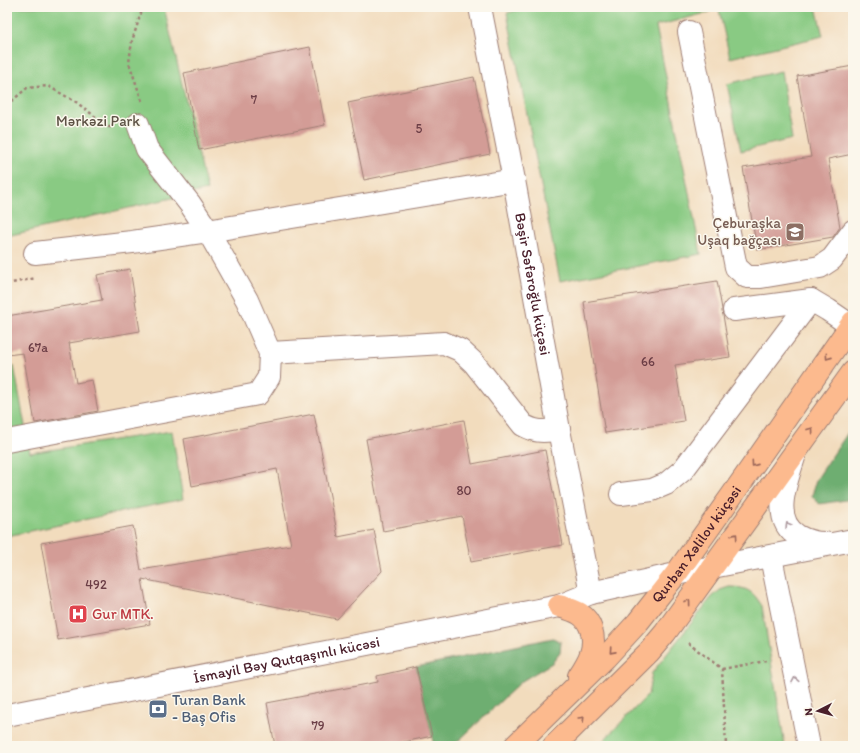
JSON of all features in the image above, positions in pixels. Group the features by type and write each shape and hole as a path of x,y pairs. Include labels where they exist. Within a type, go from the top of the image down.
{"main road":[{"name":"Qurban Xəlilov küçəsi","path":"514,746 605,658 638,622 676,574 852,323"},
{"name":"Qurban Xəlilov küçəsi","path":"554,746 649,652 665,633 853,372"},
{"path":"559,606 581,614 587,620 593,634 594,642 589,659 564,699"}],"street":[{"name":"Bəşir Səfəroğlu küçəsi","path":"480,7 514,180 559,430 591,593"},
{"path":"689,32 736,267 747,277 761,277 820,267 832,259 853,231"},
{"path":"7,441 258,394 269,377 270,353 247,300 208,231 190,204 148,148 138,124"},
{"path":"35,253 132,242 208,231 514,180"},
{"path":"621,494 652,490 666,484 683,470 811,300"},
{"path":"734,310 811,300 852,323"},
{"path":"270,353 444,343 460,350 474,363 523,425 531,430 559,430"},
{"path":"796,450 783,496 782,510 785,522 792,532 803,539 813,542 844,542"},
{"name":"İsmayil Bəy Qutqaşınlı kücəsi","path":"7,715 559,606 591,593 676,574 844,542"},
{"path":"771,556 809,746"}],"path":[{"path":"7,105 27,88 48,86 76,102 109,127 125,128 138,124 144,108 129,63 132,41 143,7"},
{"path":"686,642 722,669 766,661"},
{"path":"722,669 726,746"}],"green space":[{"name":"Mərkəzi Park","path":"7,7 164,7 207,190 7,236"},
{"path":"528,7 709,7 710,12 656,26 701,254 560,281 507,13"},
{"path":"734,7 816,7 823,36 730,58 719,10"},
{"path":"781,71 792,139 741,151 727,84"},
{"path":"14,366 30,453 172,431 183,499 7,536 7,368"},
{"path":"853,425 853,499 819,504 812,496 816,480"},
{"path":"729,587 749,591 756,597 762,606 785,746 598,746 648,695 652,673 711,598 720,590"},
{"path":"553,638 561,642 560,653 552,663 522,681 453,746 434,746 416,667"}],"building":[{"path":"310,47 325,125 199,150 184,73"},
{"path":"853,66 853,154 828,159 840,227 833,237 757,250 743,168 811,157 797,76"},
{"path":"474,77 490,154 364,180 348,103"},
{"path":"130,269 140,331 69,343 76,383 92,380 98,411 35,423 23,353 7,355 7,316 102,300 97,275"},
{"path":"717,281 730,357 675,365 684,421 605,433 584,302"},
{"path":"314,414 338,537 374,530 382,571 337,619 142,579 150,624 58,640 41,543 133,526 141,570 291,545 277,469 192,486 184,439"},
{"path":"464,420 472,464 545,450 563,545 471,562 462,516 383,531 366,439"},
{"path":"416,667 432,736 385,746 275,746 267,703 378,682 377,676"}],"place":[{"name":"Çeburaşka Uşaq bağçası","path":"795,232"},
{"name":"Gur MTK.","path":"78,614"},
{"name":"Turan Bank - Baş Ofis","path":"158,709"}]}
